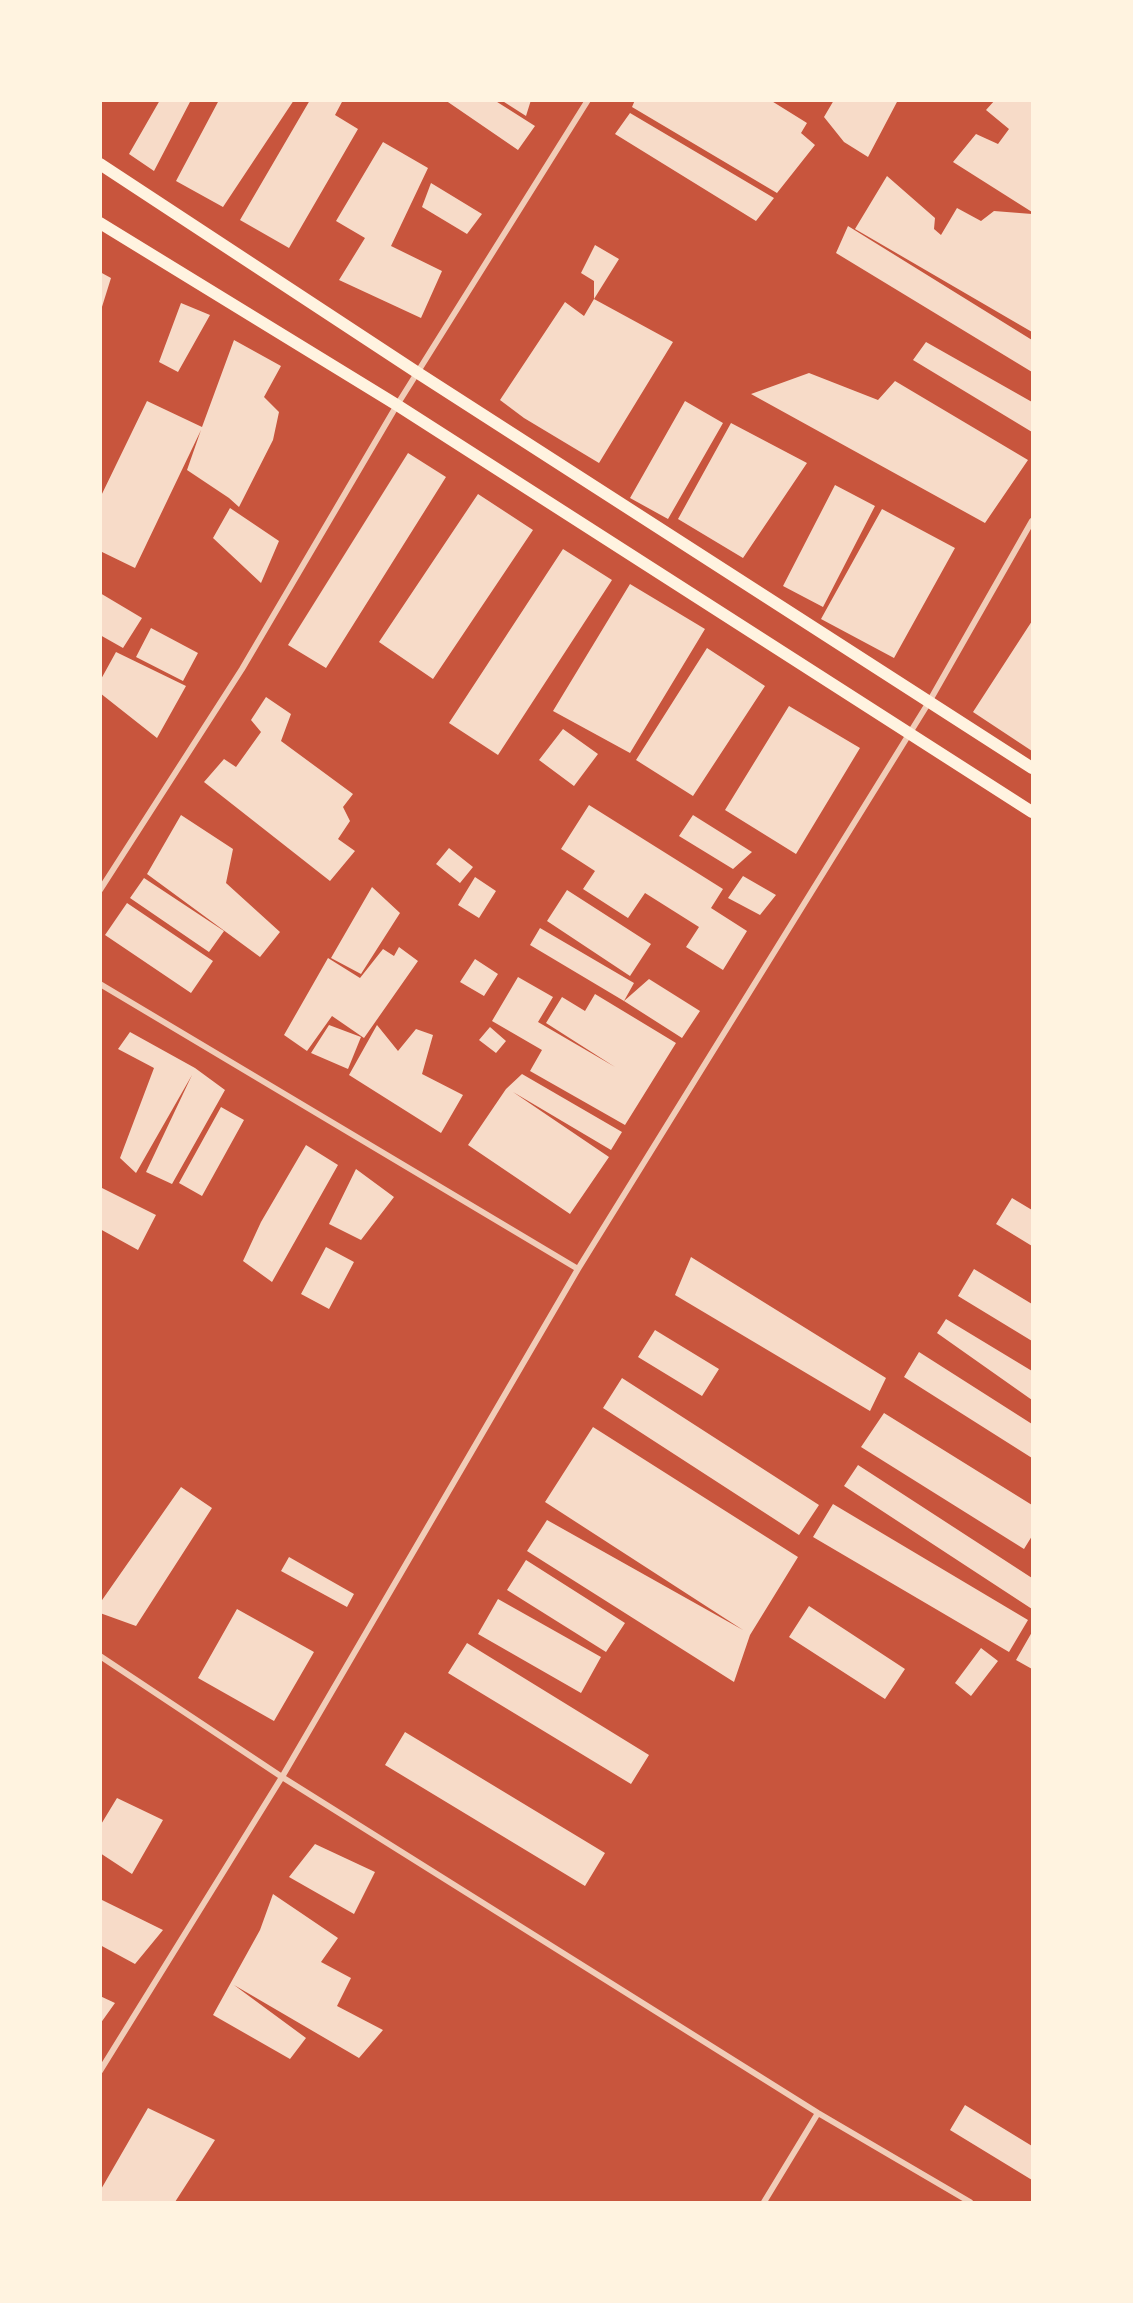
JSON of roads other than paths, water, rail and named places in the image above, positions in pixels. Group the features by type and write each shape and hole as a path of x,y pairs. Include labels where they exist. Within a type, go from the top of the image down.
{"main road":[{"path":"100,164 418,373 1032,768"},
{"path":"100,223 396,405 1032,812"}],"street":[{"path":"100,890 242,669 396,405 588,100"},
{"path":"100,2071 282,1777 578,1269 929,702 1032,521"},
{"path":"100,984 578,1269"},
{"path":"100,1656 282,1777 818,2113 970,2202"},
{"path":"764,2202 818,2113"}]}
